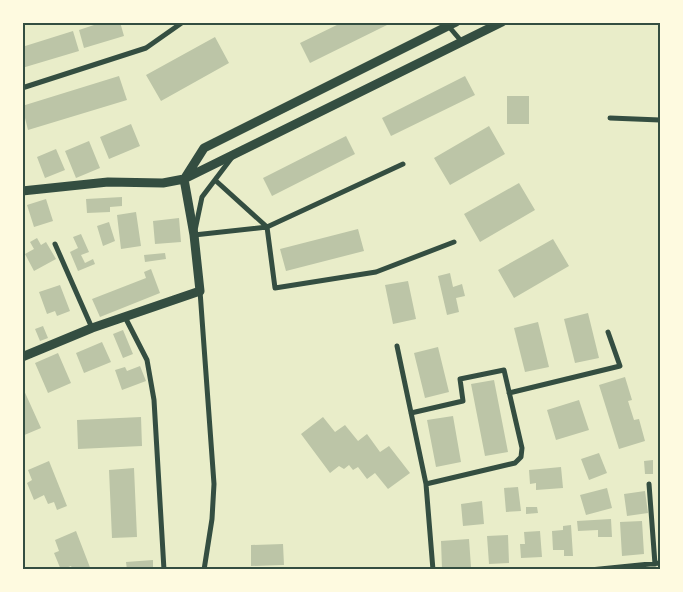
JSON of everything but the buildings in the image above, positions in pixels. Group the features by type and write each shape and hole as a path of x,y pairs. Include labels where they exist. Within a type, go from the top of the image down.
{"street":[{"path":"22,88 146,48 183,22"},
{"path":"22,191 108,182 163,183 184,180 502,22"},
{"path":"204,570 212,519 214,484 200,291 194,235 184,180 204,148 450,24 462,42"},
{"path":"610,118 660,120"},
{"path":"194,235 202,197 235,154"},
{"path":"194,235 267,227 403,164"},
{"path":"215,180 267,227 275,288 376,272 454,242"},
{"path":"54,244 92,328"},
{"path":"22,357 92,328 126,319 200,291"},
{"path":"126,319 147,360 154,400 164,570"},
{"path":"509,393 620,366 608,332"},
{"path":"397,346 426,484 433,570"},
{"path":"411,413 463,401 460,379 504,370 522,448 521,458 515,463 426,484"},
{"path":"590,570 658,563 649,484"}]}
